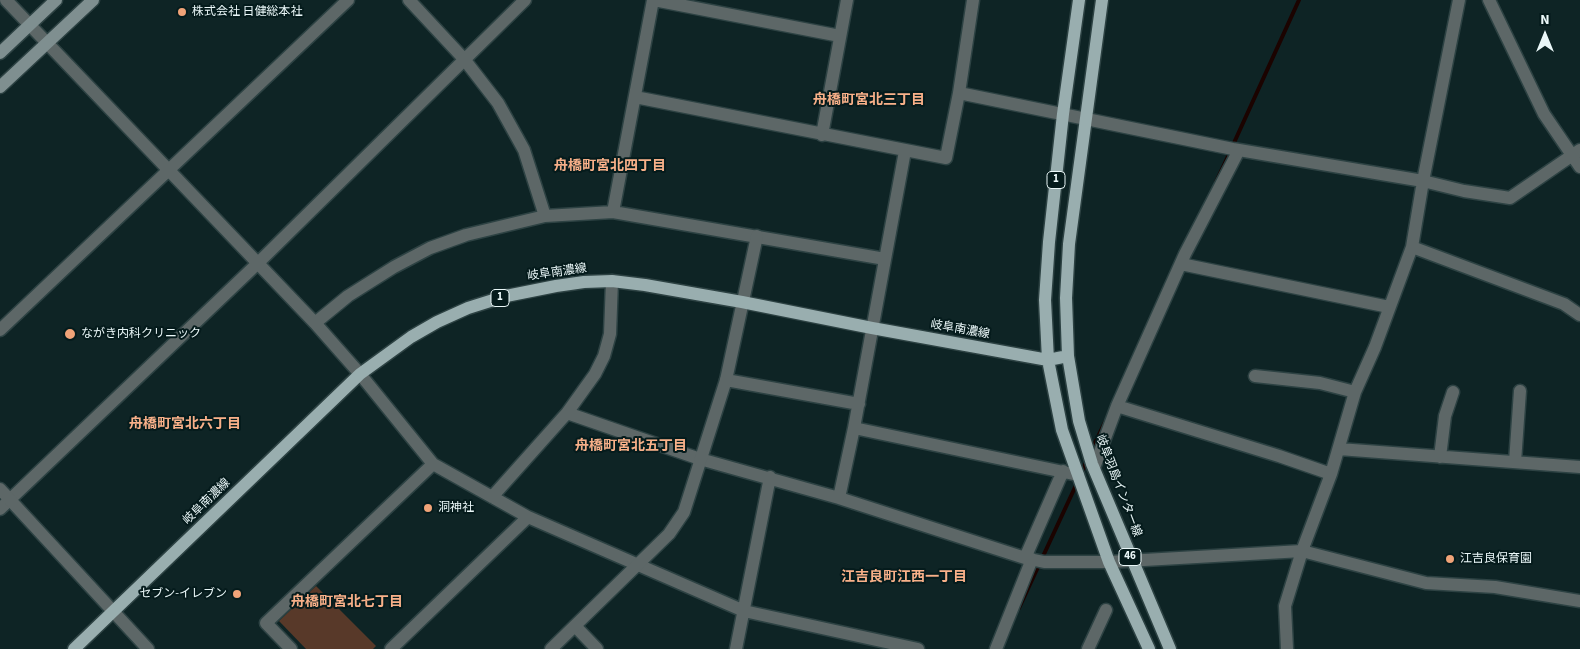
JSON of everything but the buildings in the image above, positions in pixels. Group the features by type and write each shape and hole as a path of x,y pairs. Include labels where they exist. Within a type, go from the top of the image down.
{"main road":[{"path":"0,53 56,0"},
{"path":"0,87 93,0"},
{"name":"1","path":"1048,360 1046,290 1049,242 1063,114 1079,0"},
{"name":"1","path":"1068,356 1066,298 1069,244 1102,0"},
{"name":"岐阜南濃線","path":"74,649 360,374 411,337 437,322 468,308 529,290 584,282 612,281 645,285 1048,360 1068,356"},
{"name":"岐阜羽島インター線","path":"1068,356 1079,421 1093,466 1170,649"},
{"name":"46","path":"1048,360 1062,430 1109,562 1149,649"}],"street":[{"path":"6,0 315,323 360,374 433,464 528,516 744,611 918,649"},
{"path":"0,330 348,0"},
{"path":"409,0 464,59 498,103 524,150 545,216"},
{"path":"0,509 258,263 525,0"},
{"path":"614,212 654,0 840,36"},
{"path":"822,135 847,0"},
{"path":"635,97 946,158 974,0"},
{"path":"1286,649 1285,606 1302,551 1331,474 1355,392 1375,347 1412,247 1423,181 1459,0"},
{"path":"1489,0 1544,114 1575,153 1580,167"},
{"path":"959,93 1236,150 1423,181 1464,191 1510,198 1575,153"},
{"path":"1093,466 1117,406 1181,264 1236,150"},
{"path":"839,498 854,428 905,151"},
{"path":"315,323 348,296 394,267 430,248 466,235 545,216 614,212 885,259"},
{"path":"552,649 669,534 684,512 726,380 757,236"},
{"path":"1412,247 1564,304 1580,315"},
{"path":"1181,264 1389,307"},
{"path":"492,498 567,413 595,374 604,356 610,334 612,281"},
{"path":"1255,376 1320,383 1355,392"},
{"path":"726,380 858,404"},
{"path":"1515,462 1520,391"},
{"path":"1440,457 1444,416 1453,392"},
{"path":"1117,406 1280,456 1331,474"},
{"path":"567,413 700,459 839,498 1034,560 1109,562 1302,551 1426,583 1495,588 1580,601"},
{"path":"854,428 1078,474"},
{"path":"1338,449 1580,467"},
{"path":"291,649 266,623 433,464"},
{"path":"996,649 1034,560 1064,471"},
{"path":"736,649 770,478"},
{"path":"0,489 148,649"},
{"path":"391,649 528,516"},
{"path":"1088,649 1106,610"},
{"path":"575,626 597,649"}],"shaded area":[{"path":"316,586 376,646 373,649 306,649 279,621"}],"waterway":[{"path":"1233,145 1299,0"},
{"path":"1216,182 1230,152"},
{"path":"1092,449 1105,422"},
{"path":"1081,474 1087,460"},
{"path":"1019,608 1077,483"}],"place":[{"name":"株式会社 日健総本社","path":"182,12"},
{"name":"ながき内科クリニック","path":"70,334"},
{"name":"洞神社","path":"428,508"},
{"name":"江吉良保育園","path":"1450,559"},
{"name":"セブン-イレブン","path":"237,594"}],"district":[{"name":"舟橋町宮北三丁目","path":"869,101"},
{"name":"舟橋町宮北四丁目","path":"610,167"},
{"name":"舟橋町宮北六丁目","path":"185,425"},
{"name":"舟橋町宮北五丁目","path":"631,447"},
{"name":"江吉良町江西一丁目","path":"904,578"},
{"name":"舟橋町宮北七丁目","path":"347,603"}]}
